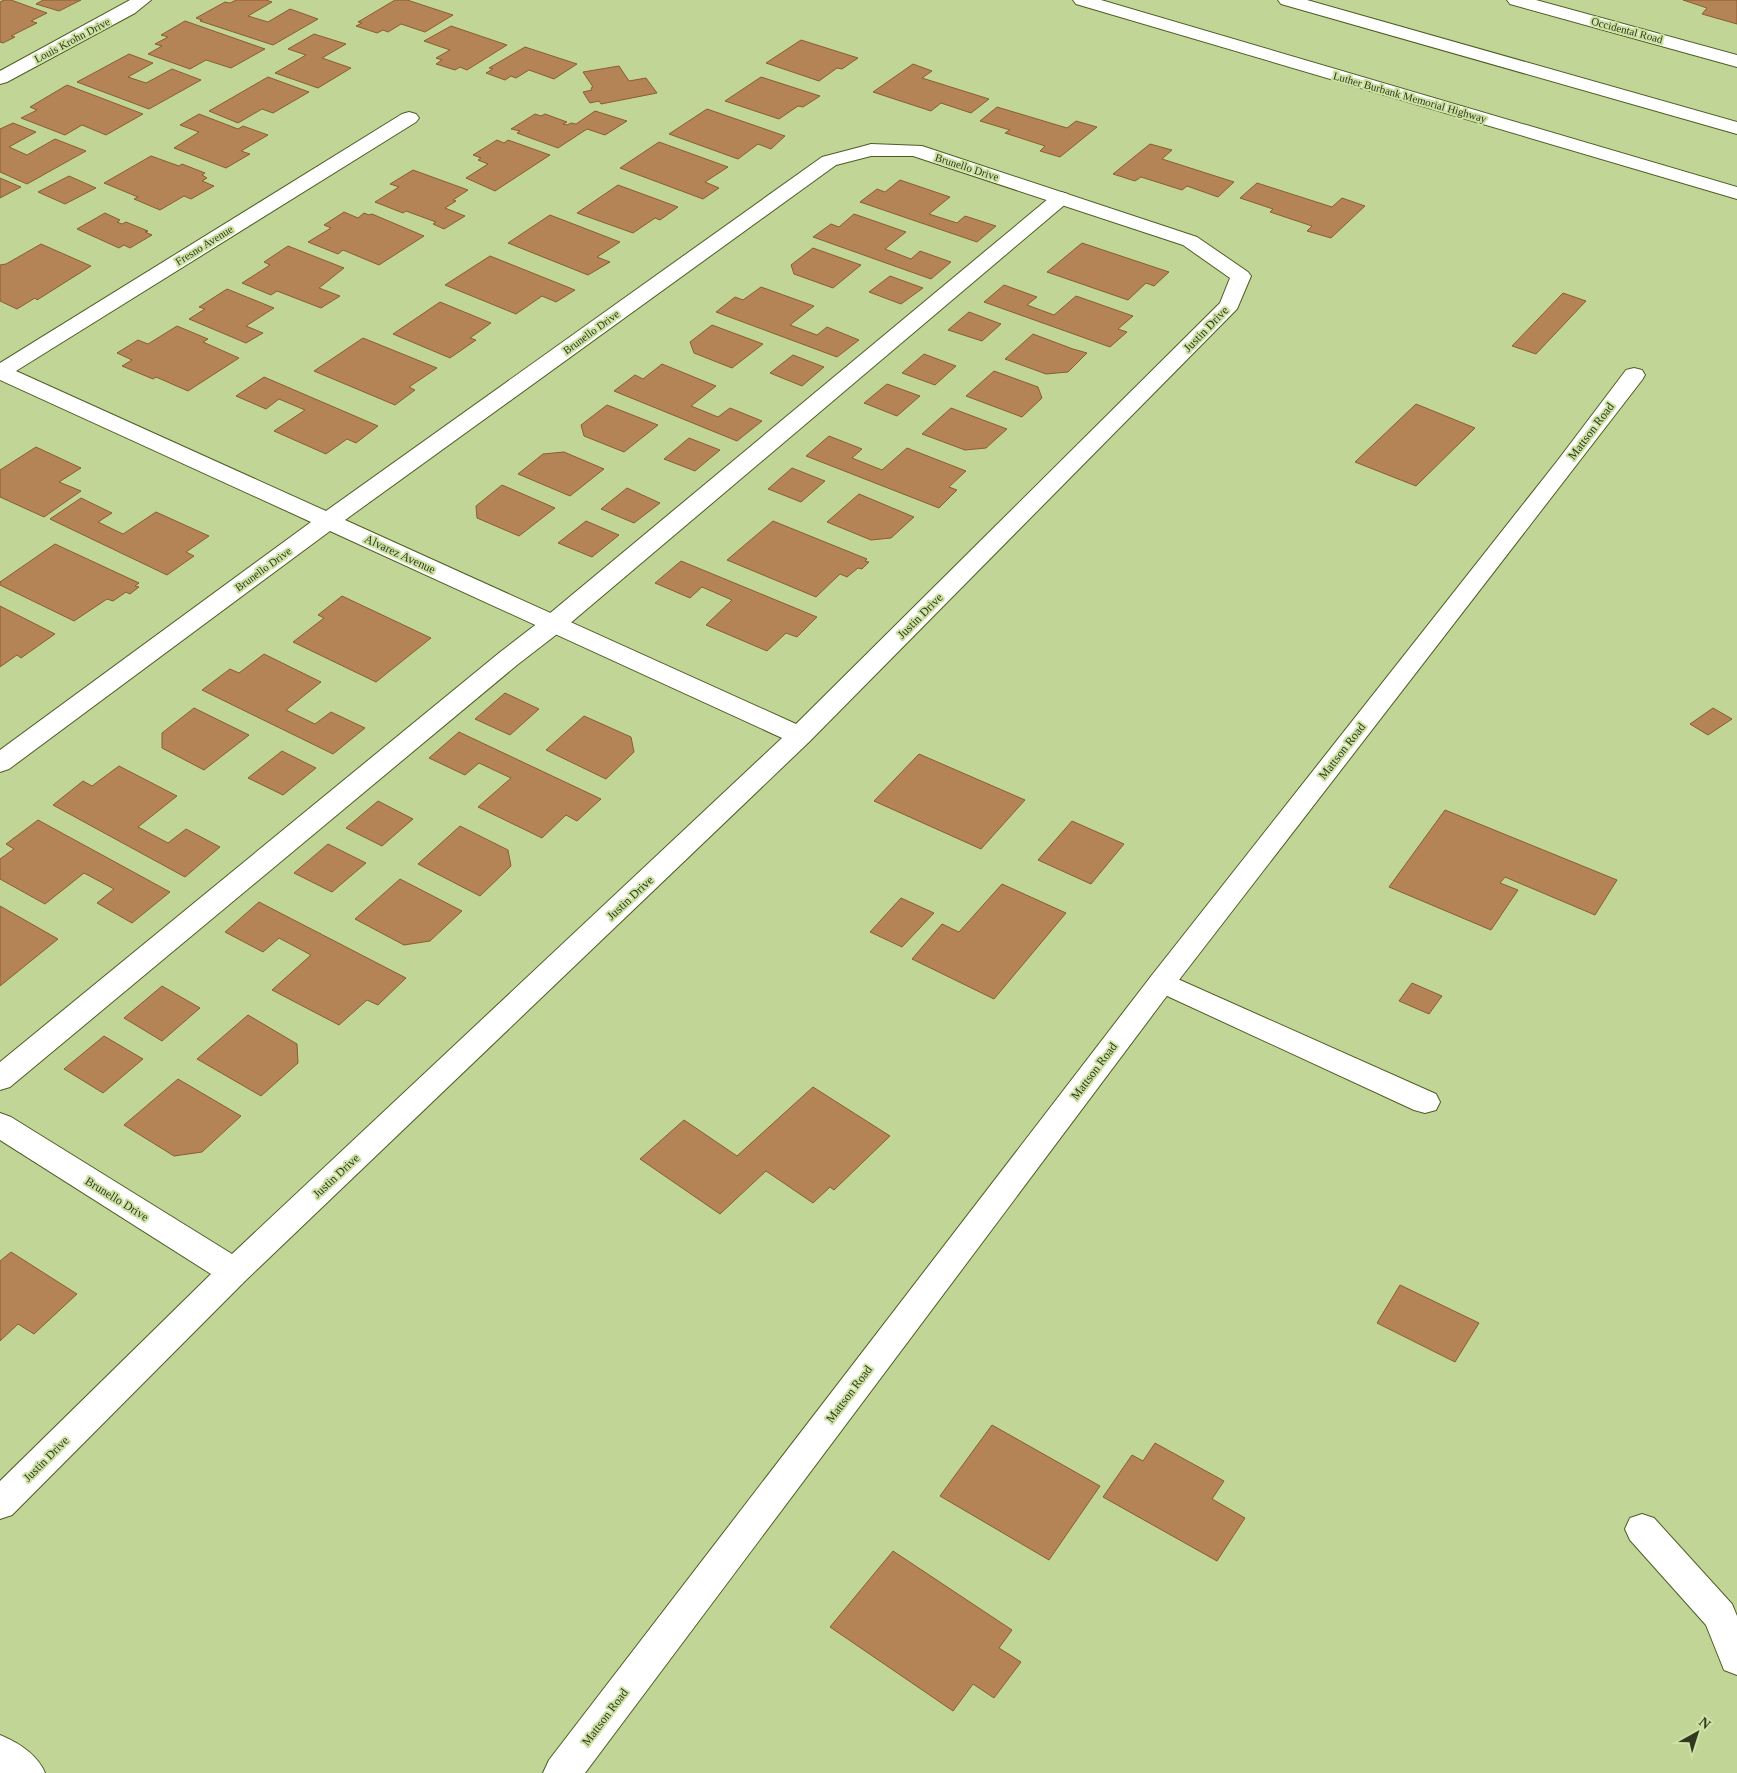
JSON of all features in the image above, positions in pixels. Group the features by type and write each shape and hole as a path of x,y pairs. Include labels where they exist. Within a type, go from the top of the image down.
{"main road":[{"name":"Louis Krohn Drive","path":"0,78 129,9 142,0"},
{"name":"Luther Burbank Memorial Highway","path":"1082,0 1737,193"},
{"path":"1287,0 1737,128"},
{"name":"Occidental Road","path":"1516,0 1737,61"},
{"name":"Fresno Avenue","path":"0,372 408,118"},
{"name":"Brunello Drive","path":"0,763 328,521 828,161 871,150 914,150 1190,241 1241,276"},
{"path":"0,1079 508,659 552,625 1061,198"},
{"name":"Justin Drive","path":"0,1504 234,1272 800,736 1230,305 1241,276"},
{"name":"Alvarez Avenue","path":"0,372 552,625 800,736"},
{"name":"Mattson Road","path":"562,1773 1162,982 1560,473 1634,375"},
{"path":"1162,982 1425,1102"},
{"name":"Brunello Drive","path":"0,1125 234,1272"},
{"path":"1642,1529 1719,1615 1737,1658"},
{"path":"0,1753 26,1773"}],"building":[{"path":"11,0 47,13 31,21 37,23 11,36 15,37 3,43 0,42 0,2"},
{"path":"43,0 81,0 59,11 36,4"},
{"path":"236,0 266,0 272,2 248,16 268,22 290,9 318,19 273,45 200,21 202,20 196,18 225,2 230,3"},
{"path":"395,0 407,0 453,15 425,32 401,24 388,32 383,30 377,33 356,26 362,23 358,22"},
{"path":"1683,0 1737,0 1737,24 1702,14 1707,8"},
{"path":"185,21 265,49 231,68 206,60 190,69 148,54 162,46 155,44 168,37 161,35"},
{"path":"451,26 507,45 467,70 460,67 455,70 436,64 442,60 436,58 450,50 424,41"},
{"path":"314,34 346,44 322,58 351,68 318,88 275,73 306,55 288,49"},
{"path":"801,40 858,58 842,69 837,68 819,81 766,63"},
{"path":"525,47 577,64 554,79 529,70 516,78 511,76 505,80 486,73 493,69 489,68"},
{"path":"129,54 153,63 128,77 146,83 172,69 201,80 149,109 77,82"},
{"path":"913,64 932,71 922,78 989,99 971,113 941,103 931,111 873,92"},
{"path":"619,66 629,81 646,78 657,93 601,104 599,101 590,103 583,92 592,90 591,88 593,87 583,72"},
{"path":"268,77 309,92 273,113 262,109 238,123 209,111"},
{"path":"761,77 820,96 803,107 798,106 779,119 725,101"},
{"path":"67,85 143,114 106,135 82,125 65,135 21,118 37,110 30,107"},
{"path":"997,107 1067,128 1076,121 1097,127 1060,157 1040,151 1045,146 1005,133 1010,130 980,121"},
{"path":"707,109 785,136 771,149 758,144 738,159 669,134"},
{"path":"595,111 627,121 605,135 587,129 558,148 517,133 520,131 511,129 535,114 541,116 545,114 567,122 563,124 567,125 571,123 576,124"},
{"path":"199,114 238,129 243,126 268,135 241,151 250,154 226,168 174,148 199,132 180,125"},
{"path":"13,123 36,132 9,147 27,155 55,139 86,151 27,184 0,172 0,129"},
{"path":"497,140 504,143 508,140 550,155 495,191 466,178 488,164 478,160 481,158 473,155"},
{"path":"659,142 728,167 705,182 719,188 703,199 620,168"},
{"path":"1150,144 1172,150 1162,159 1234,182 1218,197 1187,186 1182,190 1141,177 1135,181 1113,174"},
{"path":"151,156 179,166 182,164 205,173 202,175 207,178 202,181 214,186 191,199 184,196 160,210 134,199 138,197 104,183"},
{"path":"413,170 468,190 445,208 465,216 444,229 433,224 436,222 406,211 403,213 375,202 399,187 390,184"},
{"path":"69,176 96,188 65,204 38,192"},
{"path":"0,178 21,187 0,198"},
{"path":"900,180 950,197 929,214 957,223 965,216 996,226 977,242 860,202 877,189 885,192"},
{"path":"1257,183 1332,207 1342,198 1365,206 1331,238 1307,231 1312,226 1270,212 1273,209 1240,198"},
{"path":"618,185 678,207 660,220 655,218 633,233 577,213"},
{"path":"344,212 358,218 364,213 372,214 424,236 379,265 343,250 338,254 308,242 331,228 324,225"},
{"path":"105,213 120,220 117,222 122,224 126,222 148,231 145,232 152,235 130,248 124,245 119,248 77,229"},
{"path":"854,214 906,232 885,249 911,259 920,251 951,262 931,279 813,237 831,224 839,227"},
{"path":"550,215 620,242 597,257 610,262 588,275 508,243"},
{"path":"1082,243 1169,272 1154,286 1146,283 1128,300 1047,272"},
{"path":"41,244 91,266 37,300 35,298 17,309 0,301 0,265 6,264"},
{"path":"288,246 344,268 319,288 340,296 321,308 277,291 271,295 242,283 270,265 264,262"},
{"path":"813,248 861,265 833,288 794,274 791,265"},
{"path":"490,256 575,290 556,302 542,296 516,314 445,285"},
{"path":"890,276 923,288 901,304 869,292"},
{"path":"1004,285 1037,297 1027,305 1054,315 1076,296 1133,316 1118,329 1127,332 1110,347 984,302"},
{"path":"761,287 814,306 790,325 817,335 827,327 859,340 837,357 716,312 735,297 743,300"},
{"path":"227,289 274,308 246,326 263,333 246,343 189,319 205,309 199,307"},
{"path":"1563,293 1586,301 1536,354 1512,346"},
{"path":"440,302 491,323 470,338 476,340 450,358 393,334"},
{"path":"969,312 1001,324 982,341 948,330"},
{"path":"712,325 763,344 732,368 694,353 690,342"},
{"path":"177,326 208,339 203,342 239,358 188,391 156,377 153,379 122,366 132,360 117,353 138,340 148,344"},
{"path":"1033,334 1087,353 1068,372 1046,374 1005,359"},
{"path":"363,338 437,368 409,387 415,390 395,405 314,371"},
{"path":"924,354 956,366 935,385 902,373"},
{"path":"793,355 824,367 802,386 770,373"},
{"path":"662,364 716,386 691,406 718,417 730,408 762,421 737,441 614,391 635,375 643,379"},
{"path":"994,371 1038,387 1042,398 1022,417 966,396"},
{"path":"264,377 378,426 356,443 347,439 326,454 274,431 305,410 279,399 266,409 236,396"},
{"path":"887,384 920,396 897,416 864,403"},
{"path":"1416,404 1475,428 1416,486 1355,462"},
{"path":"607,405 658,425 624,452 584,436 581,425"},
{"path":"951,408 1007,429 986,448 965,450 922,434"},
{"path":"829,436 862,449 852,458 882,470 907,448 966,471 949,487 957,490 939,508 806,456"},
{"path":"689,438 720,450 695,471 664,459"},
{"path":"36,447 81,468 59,482 81,491 44,517 0,497 0,470"},
{"path":"564,452 604,469 570,496 518,474 543,454"},
{"path":"792,468 825,481 801,502 768,489"},
{"path":"502,485 555,508 519,536 477,518 476,506"},
{"path":"627,488 660,503 634,523 601,509"},
{"path":"859,494 914,517 891,538 871,540 827,522"},
{"path":"81,498 112,513 98,522 123,534 156,512 209,536 186,552 194,556 167,575 50,519"},
{"path":"586,521 619,535 592,557 558,543"},
{"path":"773,521 867,559 865,561 869,562 862,569 858,568 847,577 840,574 816,597 727,560"},
{"path":"55,544 139,583 135,586 139,587 130,594 126,592 113,601 107,599 74,621 0,585 0,582"},
{"path":"681,561 817,617 797,637 786,633 767,651 706,625 732,600 702,587 690,598 655,583"},
{"path":"342,596 431,638 376,682 293,642 324,618 318,615"},
{"path":"0,606 55,634 21,658 17,655 0,667"},
{"path":"264,654 321,682 286,710 315,724 331,712 365,728 333,754 202,690 230,669 239,673"},
{"path":"505,693 539,709 510,735 475,719"},
{"path":"194,708 249,735 204,770 162,748 162,733"},
{"path":"1713,708 1732,719 1708,735 1690,724"},
{"path":"584,716 631,737 634,752 606,779 546,750"},
{"path":"459,732 601,799 577,821 566,815 542,838 478,807 511,778 479,763 465,775 429,758"},
{"path":"282,751 316,768 283,795 248,778"},
{"path":"919,754 1025,800 981,849 874,801"},
{"path":"119,766 177,796 138,827 168,843 186,829 220,847 185,877 53,805 83,781 92,786"},
{"path":"378,801 413,819 382,846 346,828"},
{"path":"1445,810 1617,880 1595,915 1505,877 1500,883 1518,890 1491,930 1389,887"},
{"path":"38,820 170,892 132,923 97,903 114,889 84,873 45,904 0,879 0,859 14,849 6,844"},
{"path":"1072,821 1124,844 1091,884 1038,860"},
{"path":"460,826 508,850 511,866 480,896 418,864"},
{"path":"328,844 366,863 332,892 294,873"},
{"path":"400,879 462,911 430,941 404,945 355,919"},
{"path":"1002,884 1066,913 994,999 912,959 942,924 959,932"},
{"path":"901,898 934,913 902,947 870,932"},
{"path":"259,902 406,978 378,1005 367,1000 339,1025 272,990 311,955 279,938 263,952 225,932"},
{"path":"0,906 58,939 0,986"},
{"path":"1412,983 1442,996 1429,1014 1399,1001"},
{"path":"162,986 200,1008 162,1041 124,1018"},
{"path":"248,1015 297,1044 298,1063 261,1096 197,1059"},
{"path":"104,1036 143,1059 103,1093 64,1069"},
{"path":"178,1079 241,1116 202,1152 174,1156 124,1125"},
{"path":"813,1087 890,1136 834,1190 830,1187 813,1203 766,1171 720,1214 640,1159 684,1120 737,1156"},
{"path":"11,1252 77,1294 34,1334 18,1324 0,1341 0,1261"},
{"path":"1400,1285 1479,1323 1455,1362 1377,1323"},
{"path":"992,1425 1100,1486 1049,1560 940,1496"},
{"path":"1155,1443 1224,1481 1212,1499 1245,1518 1217,1561 1103,1497 1132,1455 1143,1461"},
{"path":"893,1551 1012,1630 999,1648 1021,1662 994,1698 973,1684 953,1711 830,1627"}]}
